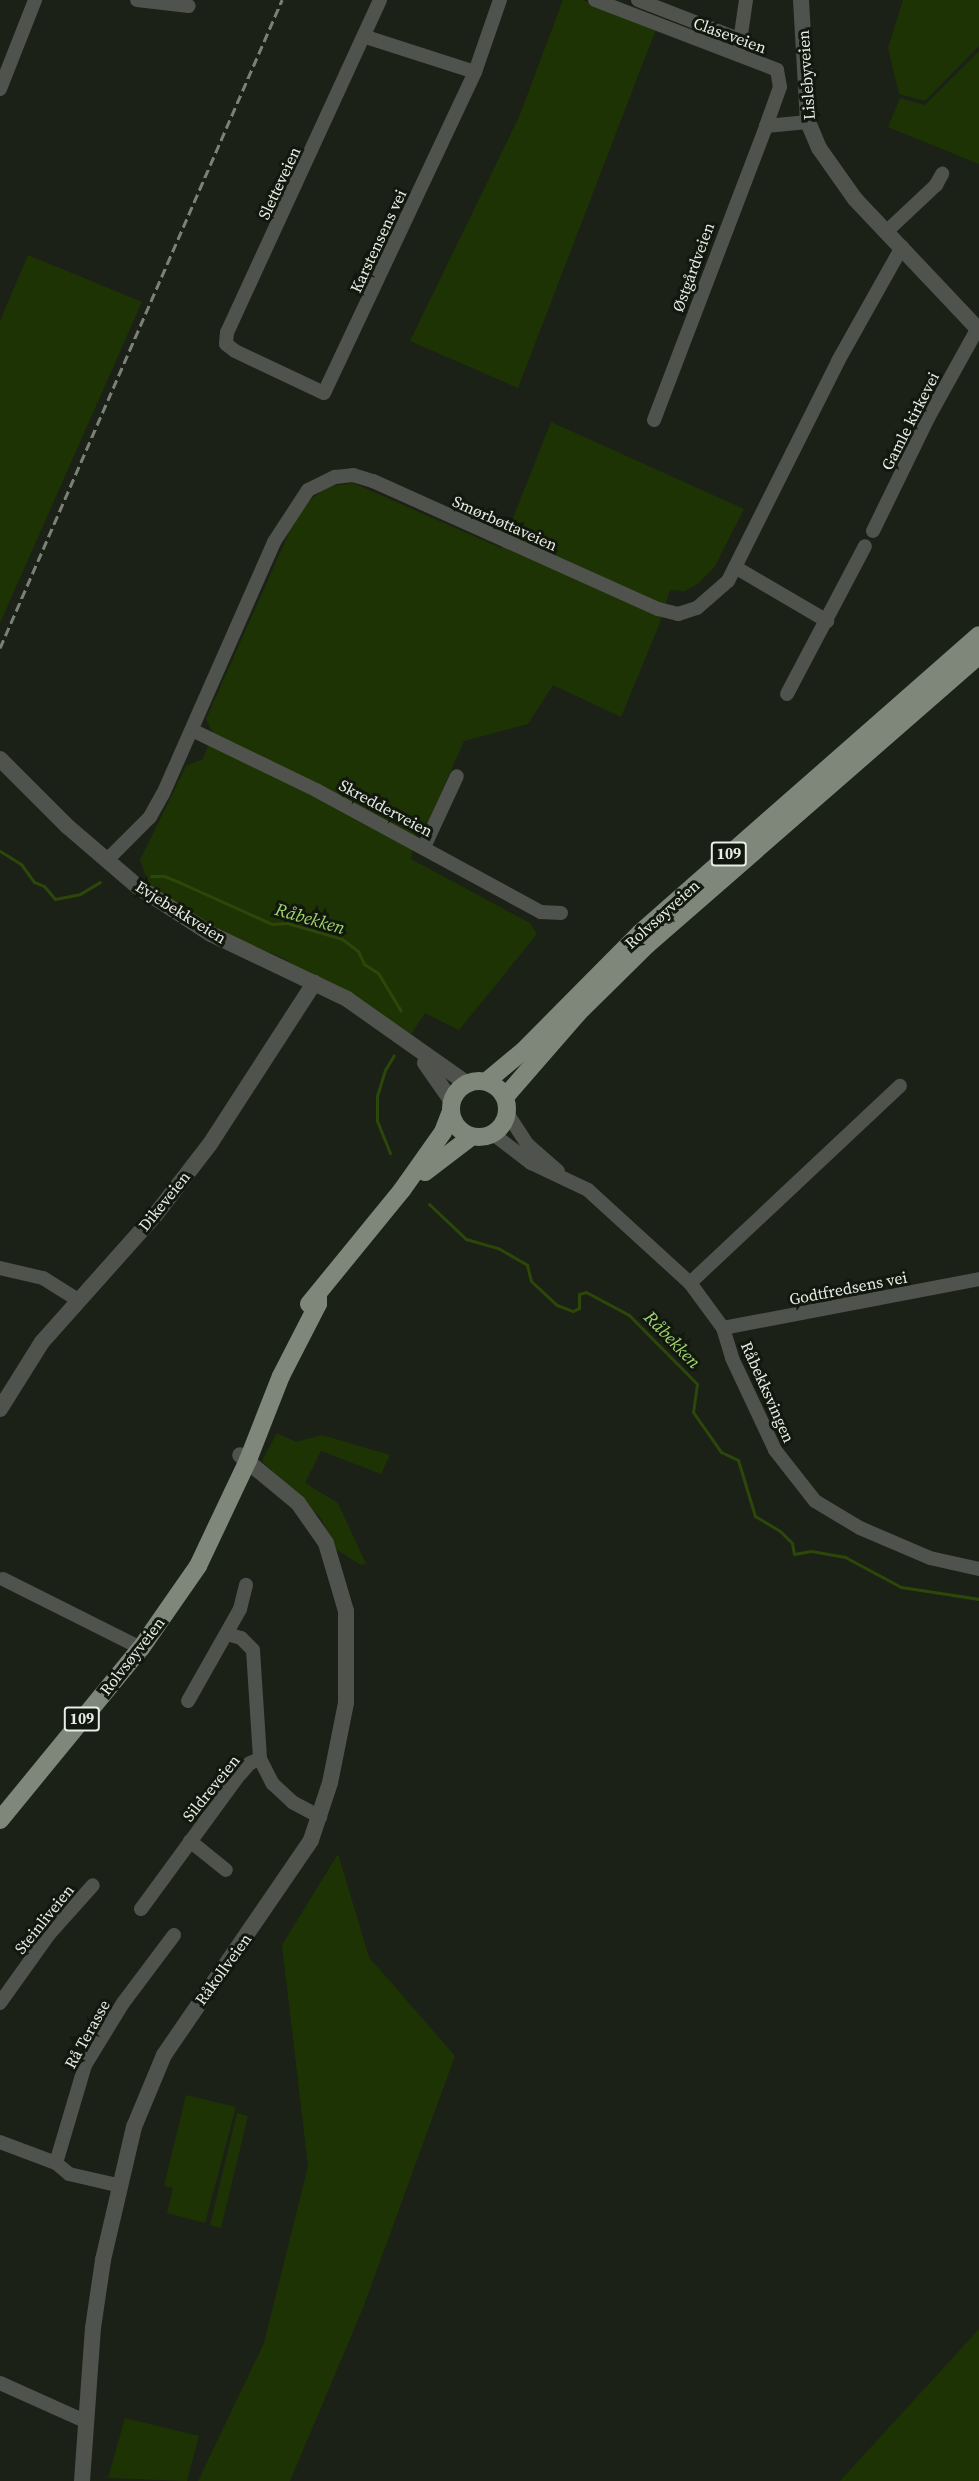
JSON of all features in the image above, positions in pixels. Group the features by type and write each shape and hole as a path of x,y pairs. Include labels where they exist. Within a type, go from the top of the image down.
{"main road":[{"name":"Rolvsøyveien","path":"487,1081 523,1051 640,933 979,635"},
{"name":"Rolvsøyveien","path":"506,1105 578,1013 647,945 979,654"},
{"path":"466,1083 487,1081 506,1105"},
{"name":"109","path":"451,1107 466,1083"},
{"name":"109","path":"471,1137 493,1134 502,1125 506,1105"},
{"name":"Rolvsøyveien","path":"0,1820 141,1648 192,1572 241,1464 287,1347 311,1300 318,1296 363,1234 402,1190 443,1132 451,1107"},
{"path":"451,1107 462,1132 471,1137"},
{"name":"Rolvsøyveien","path":"402,1190 471,1137"}],"street":[{"path":"0,89 35,0"},
{"path":"137,0 189,6"},
{"name":"Sletteveien","path":"226,344 227,332 366,37 380,0"},
{"name":"Karstensens vei","path":"226,344 324,393 475,72 500,0"},
{"name":"Claseveien","path":"595,0 777,70 781,79"},
{"path":"638,0 741,40"},
{"path":"737,55 746,0"},
{"name":"Lislebyveien","path":"801,0 808,122 832,170 886,232 978,328"},
{"path":"366,37 475,72"},
{"name":"Østgårdveien","path":"654,420 766,126 781,79"},
{"path":"766,126 808,122"},
{"path":"886,232 936,185 942,174"},
{"name":"Smørbøttaveien","path":"107,860 150,817 194,731 283,522 308,490 334,477 353,475 373,481 672,612 686,613 707,602 728,581 843,351 902,247"},
{"name":"Gamle kirkevei","path":"873,531 928,418 978,328"},
{"path":"787,694 865,546"},
{"path":"735,567 827,621"},
{"name":"Skredderveien","path":"194,731 424,847 541,912 561,913"},
{"name":"Evjebekkveien","path":"0,759 137,886 211,934 347,999 466,1083"},
{"path":"424,847 457,776"},
{"name":"Dikeveien","path":"0,1409 42,1342 77,1299 156,1214 210,1144 314,983"},
{"name":"Evjebekkveien","path":"417,1049 451,1107"},
{"path":"690,1283 900,1086"},
{"name":"Råbekksvingen","path":"506,1105 527,1144 563,1177"},
{"name":"Råbekksvingen","path":"493,1134 531,1163 563,1177 606,1204 690,1283 723,1328 732,1358 775,1450 815,1501 860,1528 930,1558 979,1569"},
{"path":"0,1268 43,1278 77,1299"},
{"name":"Godtfredsens vei","path":"723,1328 979,1279"},
{"name":"Råkollveien","path":"82,2481 93,2328 134,2127 164,2055 301,1860 320,1816 346,1703 346,1611 326,1543 298,1503 274,1482 241,1464"},
{"path":"3,1579 141,1648"},
{"path":"188,1701 240,1608 246,1585"},
{"path":"226,1634 242,1638 253,1650 260,1759 273,1784 292,1802 320,1816"},
{"name":"Sildreveien","path":"141,1909 236,1779 250,1763 260,1759"},
{"name":"Sildreveien","path":"190,1841 226,1870"},
{"name":"Steinliveien","path":"0,2003 50,1933 93,1885"},
{"name":"Rå Terasse","path":"56,2163 85,2065 123,2003 174,1935"},
{"path":"0,2142 56,2163 69,2174 121,2186"},
{"path":"0,2383 87,2422"}],"green space":[{"path":"563,0 583,0 656,29 518,388 410,341 519,117"},
{"path":"903,0 979,0 979,46 925,101 899,94 888,48"},
{"path":"979,51 979,164 888,127 900,98 925,105"},
{"path":"28,255 142,302 0,623 0,321"},
{"path":"551,422 744,509 715,566 699,583 685,591 670,590 659,625 621,717 553,685 528,724 464,741 429,820 417,830 411,859 530,923 537,934 459,1030 425,1013 410,1036 283,958 208,928 150,888 140,860 186,766 203,759 213,733 206,719 300,508 326,487 353,483 501,548"},
{"path":"277,1433 296,1442 322,1435 390,1455 381,1474 321,1451 305,1483 338,1503 366,1564 361,1565 334,1548 321,1518 262,1461"},
{"path":"338,1854 369,1957 455,2056 363,2308 290,2481 198,2481 264,2343 308,2166 282,1945"},
{"path":"186,2095 236,2107 205,2223 167,2213 173,2188 164,2186"},
{"path":"237,2113 248,2116 221,2228 210,2225"},
{"path":"979,2329 979,2481 840,2481"},
{"path":"125,2418 199,2436 187,2481 108,2478"}],"waterway":[{"name":"Råbekken","path":"0,851 21,864 34,882 44,886 55,899 80,894 100,882"},
{"name":"Råbekken","path":"151,876 164,876 272,924 287,923 342,939 358,951 364,964 378,973 401,1011"},
{"name":"Råbekken","path":"390,1153 377,1121 377,1096 385,1070 394,1055"},
{"name":"Råbekken","path":"429,1204 466,1239 498,1248 527,1265 531,1281 557,1305 573,1311 579,1308 579,1294 586,1292 629,1315 697,1384 693,1412 721,1452 738,1460 755,1516 780,1531 792,1543 794,1554 811,1551 845,1557 901,1587 979,1599"}],"railway":[{"path":"0,648 282,0"}]}
